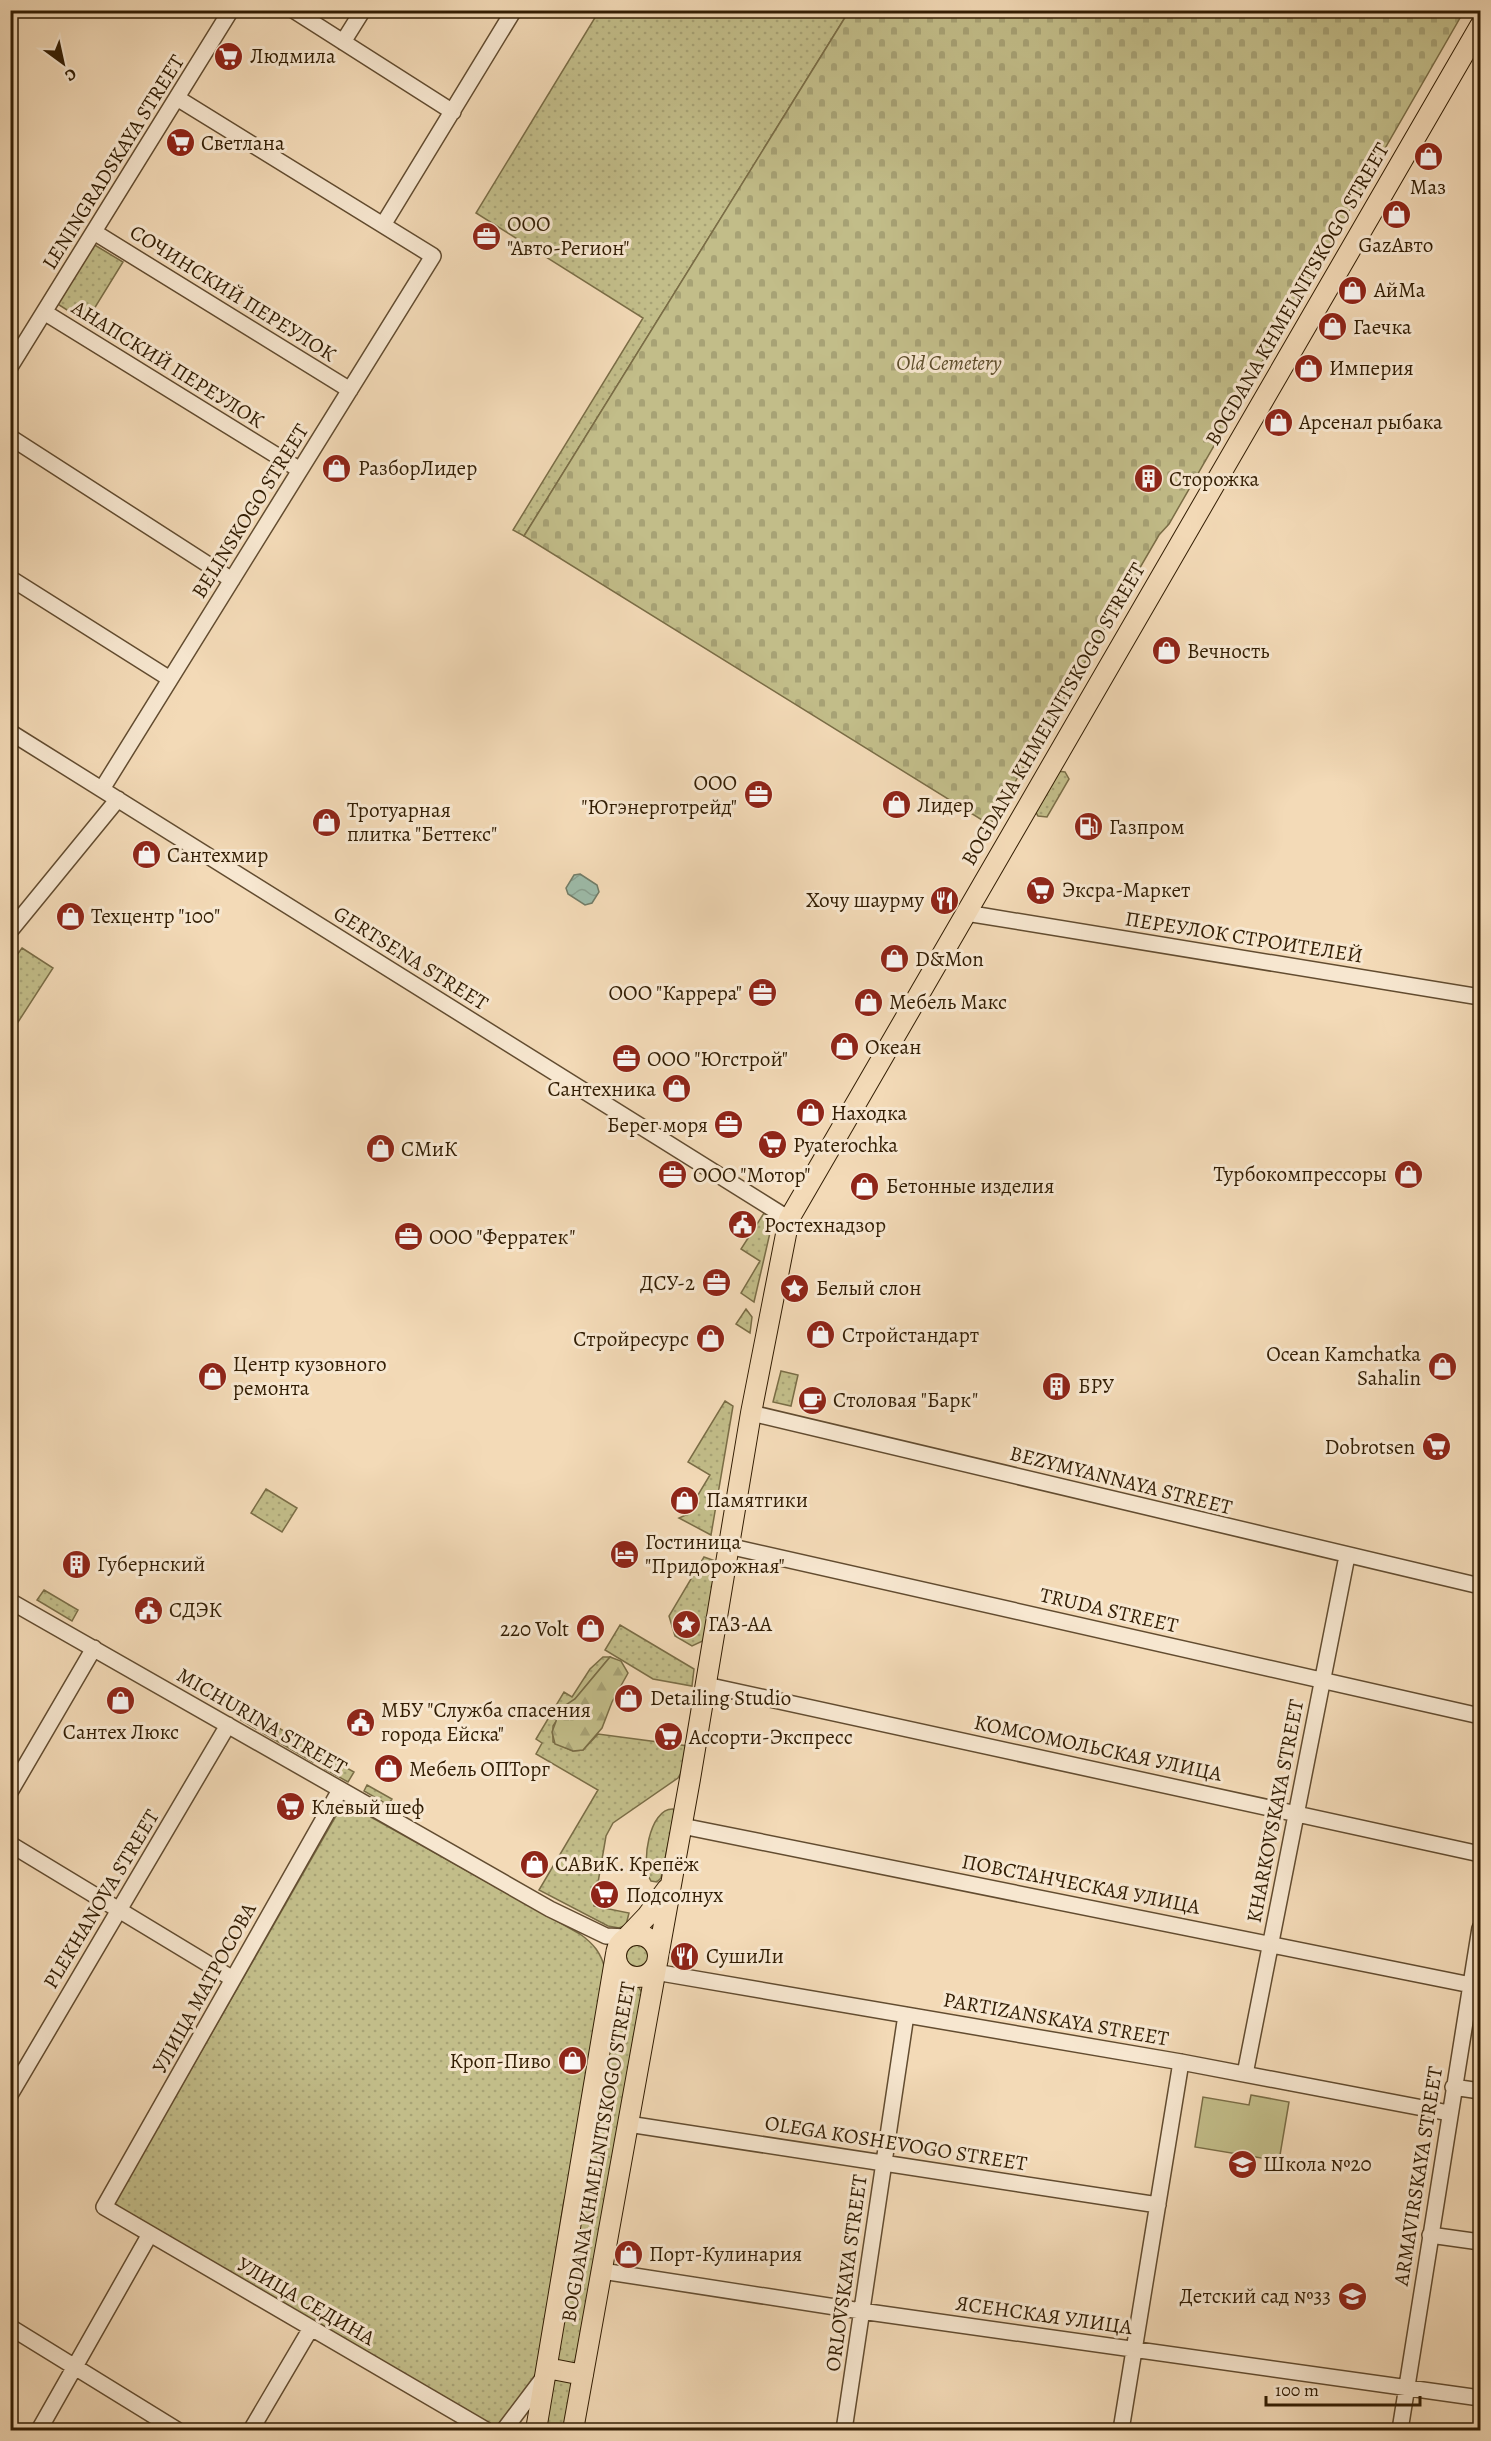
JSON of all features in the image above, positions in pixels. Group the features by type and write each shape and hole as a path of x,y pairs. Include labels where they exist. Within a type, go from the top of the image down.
{"main road":[{"name":"BOGDANA KHMELNITSKOGO STREET","path":"573,2430 682,1826 751,1413 789,1220 1480,26"},
{"name":"BOGDANA KHMELNITSKOGO STREET","path":"627,1937 647,1916 671,1882"},
{"path":"638,1935 648,1938 656,1948 656,1966 650,1971 634,1976 619,1967 616,1954 620,1944 627,1937 638,1935"},
{"name":"BOGDANA KHMELNITSKOGO STREET","path":"536,2430 616,1954"},
{"path":"546,2371 583,2374"}],"street":[{"name":"LENINGRADSKAYA STREET","path":"10,367 231,10"},
{"path":"293,10 453,112"},
{"path":"343,42 363,10"},
{"path":"177,98 383,225 514,10"},
{"name":"BELINSKOGO STREET","path":"102,789 433,256 383,225"},
{"name":"СОЧИНСКИЙ ПЕРЕУЛОК","path":"94,232 350,390"},
{"name":"АНАПСКИЙ ПЕРЕУЛОК","path":"44,312 300,470"},
{"path":"10,437 232,580"},
{"path":"10,578 170,679"},
{"name":"GERTSENA STREET","path":"10,732 789,1220"},
{"path":"10,930 118,799"},
{"name":"ПЕРЕУЛОК СТРОИТЕЛЕЙ","path":"966,913 1480,997"},
{"name":"BEZYMYANNAYA STREET","path":"751,1413 1480,1586"},
{"name":"TRUDA STREET","path":"728,1546 1480,1716"},
{"name":"KHARKOVSKAYA STREET","path":"1245,2074 1347,1556"},
{"name":"MICHURINA STREET","path":"10,1600 555,1912 606,1936 627,1937"},
{"path":"10,1792 94,1648"},
{"name":"КОМСОМОЛЬСКАЯ УЛИЦА","path":"706,1685 1480,1854"},
{"name":"PLEKHANOVA STREET","path":"12,2090 228,1725"},
{"name":"УЛИЦА МАТРОСОВА","path":"104,2207 340,1790"},
{"name":"ПОВСТАНЧЕСКАЯ УЛИЦА","path":"682,1826 1471,1985"},
{"path":"10,1844 233,1979"},
{"name":"MICHURINA STREET","path":"555,1912 616,1954"},
{"name":"ARMAVIRSKAYA STREET","path":"1400,2430 1453,2087 1480,1937"},
{"name":"PARTIZANSKAYA STREET","path":"656,1966 906,2015 1182,2062 1449,2113"},
{"name":"ORLOVSKAYA STREET","path":"844,2430 906,2015"},
{"path":"1121,2430 1182,2062"},
{"path":"1453,2087 1480,2091"},
{"name":"OLEGA KOSHEVOGO STREET","path":"628,2124 1158,2205"},
{"name":"УЛИЦА СЕДИНА","path":"104,2207 486,2430"},
{"path":"39,2430 150,2234"},
{"path":"1430,2235 1480,2242"},
{"name":"ЯСЕНСКАЯ УЛИЦА","path":"602,2271 861,2311 1480,2398"},
{"path":"10,2327 177,2430"},
{"path":"251,2430 311,2328"},
{"path":"504,2430 546,2371"}],"green space":[{"path":"599,11 849,11 524,536 513,530 643,318 476,213"},
{"name":"Old Cemetery","path":"849,11 1464,11 1169,524 1159,535 990,825 524,536"},
{"path":"93,244 123,262 86,322 56,303"},
{"path":"1057,771 1065,772 1069,779 1047,817 1038,816 1034,809"},
{"path":"22,948 53,968 11,1033 11,963"},
{"path":"764,1213 770,1218 772,1224 754,1302 741,1293 760,1261 741,1249"},
{"path":"746,1309 752,1317 750,1333 736,1324"},
{"path":"781,1371 798,1375 791,1406 773,1402"},
{"path":"725,1401 733,1406 711,1535 679,1518 686,1515 710,1475 688,1462"},
{"path":"266,1489 297,1508 282,1532 251,1513"},
{"path":"704,1557 721,1563 707,1639 692,1646 675,1636 669,1616"},
{"path":"44,1590 78,1610 72,1621 37,1600"},
{"path":"620,1625 694,1669 692,1686 653,1679 605,1650"},
{"path":"603,1657 610,1657 564,1709 553,1726 553,1742 573,1751 583,1750 598,1734 688,1746 683,1770 678,1778 613,1823 606,1836 594,1906 629,1913 626,1925 619,1928 608,1926 539,1890 598,1790 536,1754 542,1743 536,1739 564,1692 572,1697 590,1669"},
{"path":"610,1657 621,1661 628,1673 612,1702 602,1728 583,1750 573,1751 555,1744 552,1732 561,1708 575,1699"},
{"path":"247,1710 262,1719 256,1729 241,1720"},
{"path":"267,1721 319,1752 313,1762 261,1732"},
{"path":"331,1759 354,1772 348,1782 325,1769"},
{"path":"367,1785 392,1799 388,1805 364,1791"},
{"path":"344,1802 580,1934 596,1949 605,1969 571,2190 564,2200 536,2378 500,2427 491,2427 115,2207 115,2202"},
{"path":"673,1809 675,1812 661,1878 657,1882 651,1881 646,1863 649,1839 658,1818 665,1811"},
{"path":"636,1942 646,1946 650,1956 646,1966 636,1970 626,1966 622,1956 626,1946"},
{"path":"622,1982 637,1984 643,1995 575,2363 559,2362 556,2359 619,1985"},
{"path":"1251,2095 1289,2102 1279,2161 1195,2147 1203,2097 1249,2105"},
{"path":"564,2377 573,2384 566,2430 543,2430 552,2380"}],"water":[{"path":"580,874 597,885 599,892 592,903 585,905 568,894 566,888 574,875"}],"place":[{"name":"Людмила","path":"229,56"},
{"name":"Светлана","path":"180,143"},
{"name":"Маз","path":"1428,156"},
{"name":"GazАвто","path":"1396,214"},
{"name":"ООО \"Авто-Регион\"","path":"486,236"},
{"name":"АйМа","path":"1353,290"},
{"name":"Гаечка","path":"1332,327"},
{"name":"Империя","path":"1308,368"},
{"name":"Арсенал рыбака","path":"1278,422"},
{"name":"РазборЛидер","path":"337,468"},
{"name":"Сторожка","path":"1148,479"},
{"name":"Вечность","path":"1166,651"},
{"name":"ООО \"Югэнерготрейд\"","path":"758,795"},
{"name":"Лидер","path":"896,805"},
{"name":"Тротуарная плитка \"Беттекс\"","path":"326,822"},
{"name":"Газпром","path":"1088,827"},
{"name":"Сантехмир","path":"146,855"},
{"name":"Эксра-Маркет","path":"1041,890"},
{"name":"Хочу шаурму","path":"945,900"},
{"name":"Техцентр \"100\"","path":"70,916"},
{"name":"D&Mon","path":"894,959"},
{"name":"ООО \"Каррера\"","path":"763,993"},
{"name":"Мебель Макс","path":"868,1002"},
{"name":"Океан","path":"844,1047"},
{"name":"ООО \"Югстрой\"","path":"626,1059"},
{"name":"Сантехника","path":"677,1089"},
{"name":"Находка","path":"810,1113"},
{"name":"Берег моря","path":"729,1125"},
{"name":"Pyaterochka","path":"772,1145"},
{"name":"СМиК","path":"380,1149"},
{"name":"Турбокомпрессоры","path":"1408,1174"},
{"name":"ООО \"Мотор\"","path":"672,1175"},
{"name":"Бетонные изделия","path":"865,1186"},
{"name":"Ростехнадзор","path":"743,1225"},
{"name":"ООО \"Ферратек\"","path":"408,1237"},
{"name":"ДСУ-2","path":"716,1283"},
{"name":"Белый слон","path":"795,1288"},
{"name":"Стройстандарт","path":"821,1335"},
{"name":"Стройресурс","path":"710,1339"},
{"name":"Ocean Kamchatka Sahalin","path":"1442,1366"},
{"name":"Центр кузовного ремонта","path":"212,1376"},
{"name":"БРУ","path":"1057,1386"},
{"name":"Столовая \"Барк\"","path":"812,1400"},
{"name":"Dobrotsen","path":"1436,1447"},
{"name":"Памятгики","path":"685,1500"},
{"name":"Гостиница \"Придорожная\"","path":"624,1554"},
{"name":"Губернский","path":"76,1564"},
{"name":"СДЭК","path":"148,1610"},
{"name":"ГАЗ-АА","path":"687,1624"},
{"name":"220 Volt","path":"590,1629"},
{"name":"Detailing Studio","path":"629,1698"},
{"name":"Сантех Люкс","path":"121,1701"},
{"name":"МБУ \"Служба спасения города Ейска\"","path":"360,1722"},
{"name":"Ассорти-Экспресс","path":"668,1737"},
{"name":"Мебель ОПТорг","path":"388,1769"},
{"name":"Клевый шеф","path":"290,1807"},
{"name":"САВиК. Крепёж","path":"534,1864"},
{"name":"Подсолнух","path":"605,1895"},
{"name":"СушиЛи","path":"685,1956"},
{"name":"Кроп-Пиво","path":"572,2061"},
{"name":"Школа №20","path":"1242,2164"},
{"name":"Порт-Кулинария","path":"628,2254"},
{"name":"Детский сад №33","path":"1352,2296"}]}
